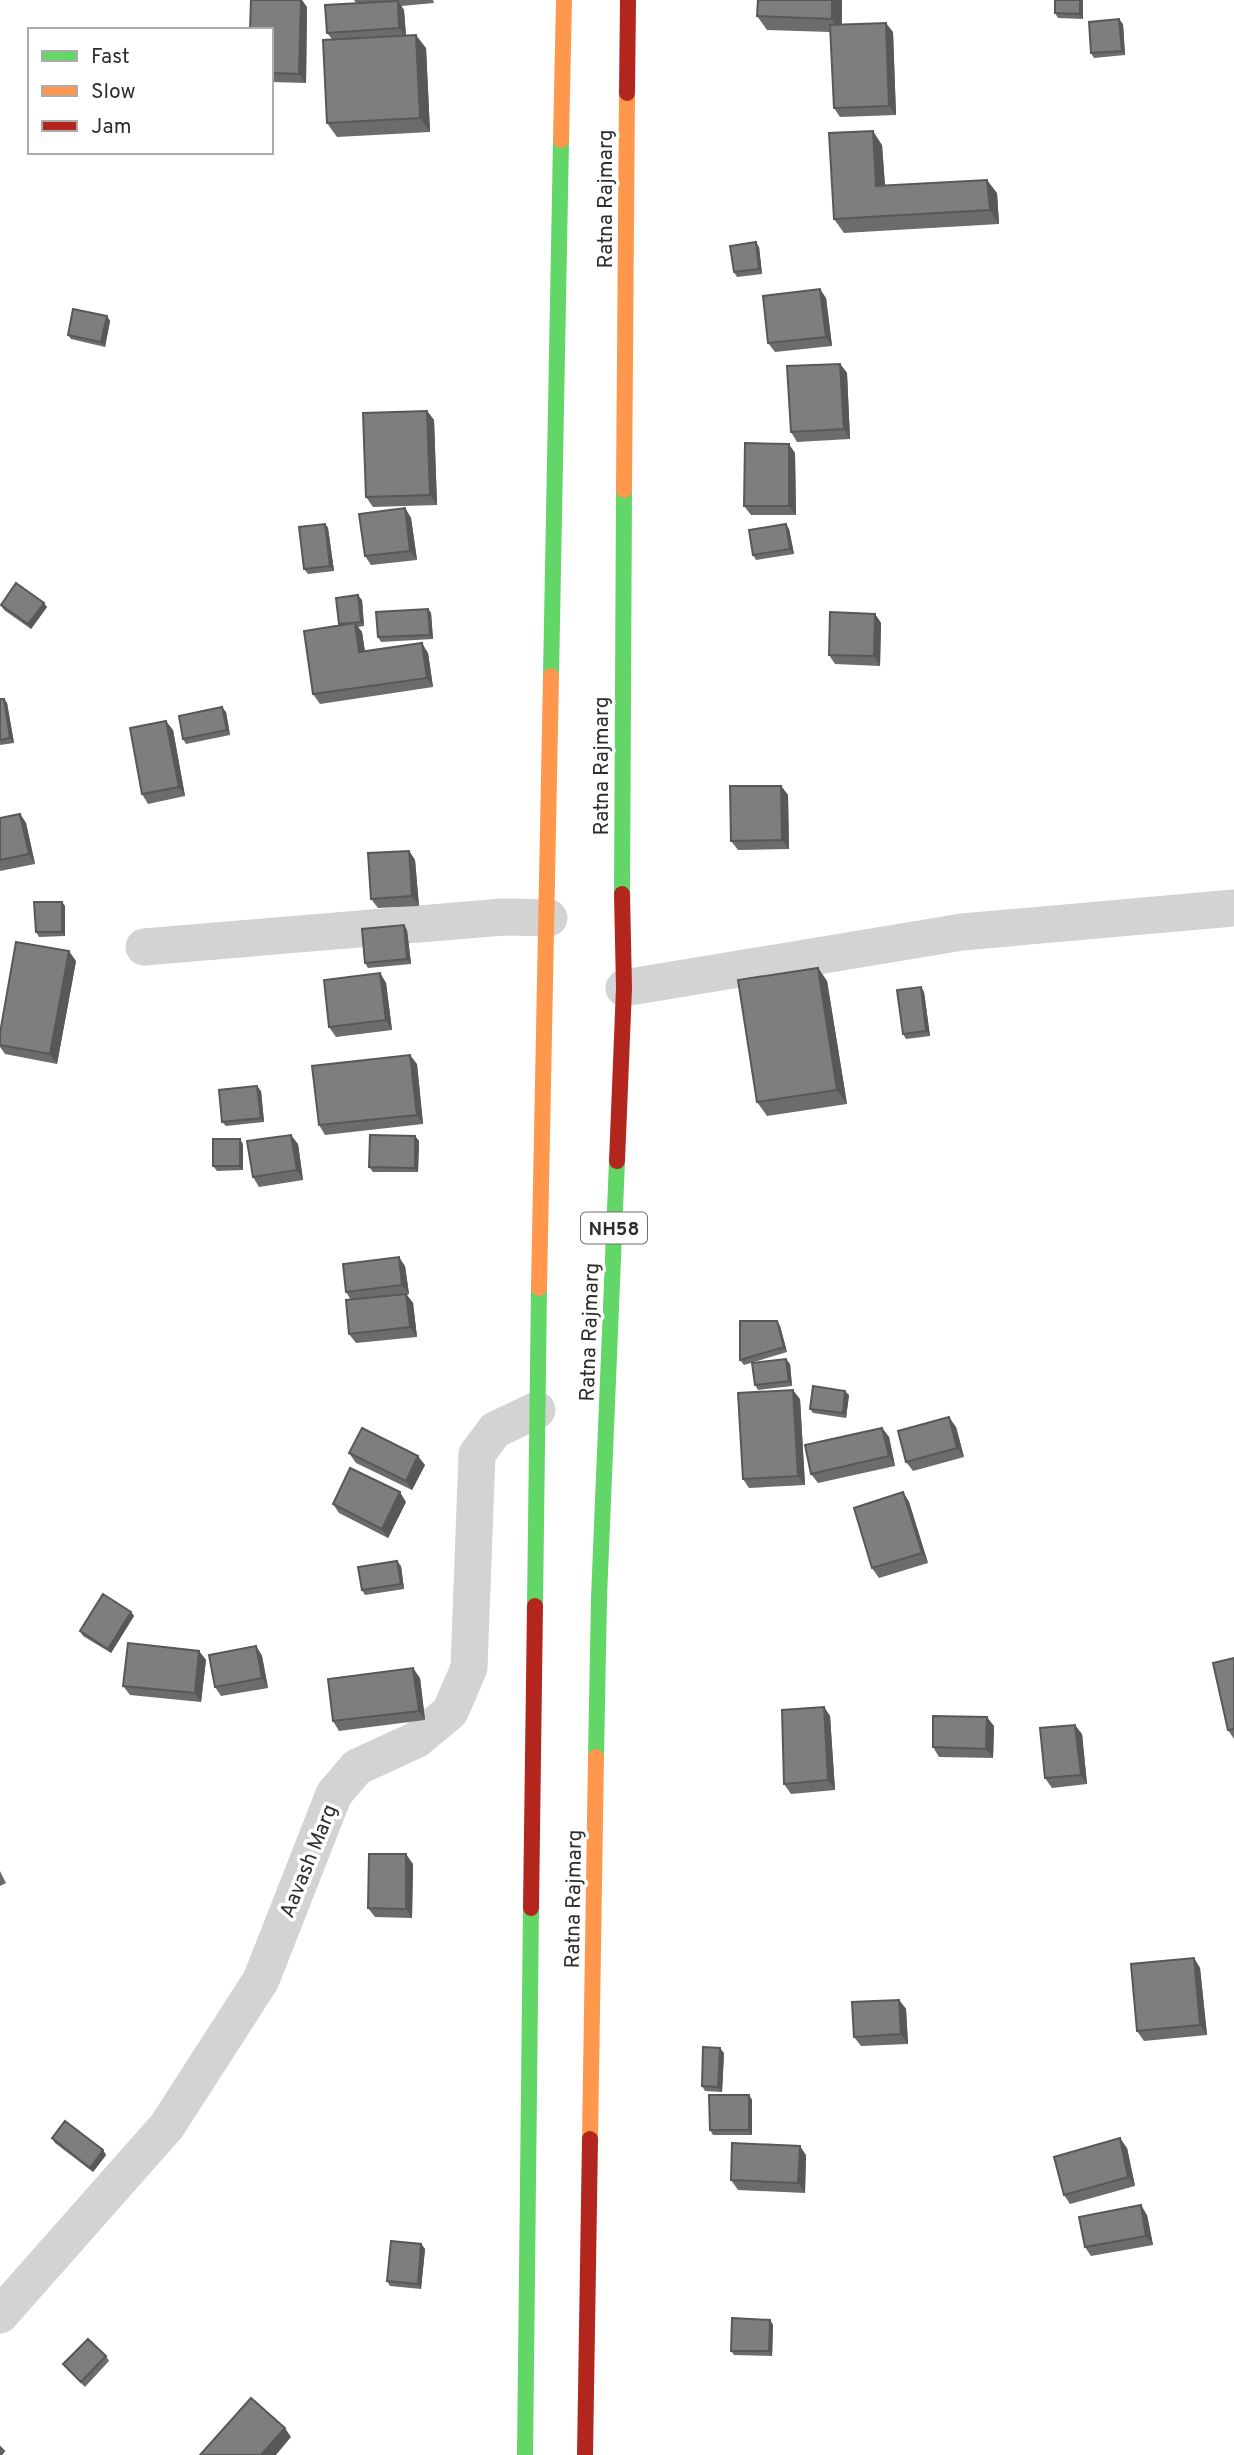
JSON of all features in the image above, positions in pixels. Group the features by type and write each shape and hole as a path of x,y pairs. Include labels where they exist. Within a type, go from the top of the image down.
{"main road":[{"name":"Ratna Rajmarg","path":"525,2455 537,1410 549,918 564,0"},
{"name":"Ratna Rajmarg","path":"585,2455 599,1598 624,988 621,847 628,0"}],"street":[{"path":"624,988 962,932 1234,908"},
{"path":"144,947 503,917 549,918"},
{"name":"Aavash Marg","path":"0,2315 167,2126 261,1980 334,1794 356,1767 416,1740 450,1712 470,1668 477,1454 495,1430 537,1410"}],"building":[{"path":"251,0 301,0 299,74 273,73 273,28 250,28"},
{"path":"758,0 832,0 832,19 757,16"},
{"path":"1055,0 1080,0 1080,14 1055,13"},
{"path":"398,1 399,28 327,33 325,5"},
{"path":"1119,19 1122,51 1091,53 1089,22"},
{"path":"886,23 889,106 834,108 830,25"},
{"path":"416,35 420,118 327,123 323,40"},
{"path":"873,131 876,186 987,180 990,210 834,219 829,133"},
{"path":"756,242 759,269 734,272 730,246"},
{"path":"820,289 826,337 768,343 763,296"},
{"path":"73,309 107,316 101,342 68,335"},
{"path":"840,364 844,429 791,432 787,366"},
{"path":"427,411 430,495 366,497 363,413"},
{"path":"745,443 789,444 789,506 744,506"},
{"path":"405,508 410,551 365,556 359,514"},
{"path":"325,524 330,566 304,569 299,527"},
{"path":"786,524 790,549 753,555 749,530"},
{"path":"16,583 44,603 28,624 1,605"},
{"path":"358,595 361,622 339,624 336,598"},
{"path":"428,609 430,635 378,637 376,612"},
{"path":"830,612 875,614 874,656 829,655"},
{"path":"355,623 359,652 422,643 427,678 313,694 304,631"},
{"path":"0,699 4,699 10,738 0,740"},
{"path":"222,707 227,730 183,739 179,716"},
{"path":"166,721 179,787 142,794 130,728"},
{"path":"730,786 781,786 782,840 731,841"},
{"path":"20,814 29,854 0,860 0,818"},
{"path":"409,851 412,896 371,899 368,853"},
{"path":"34,902 62,902 62,932 36,932"},
{"path":"404,925 407,959 365,963 362,929"},
{"path":"16,942 69,951 50,1054 0,1045"},
{"path":"818,968 837,1090 757,1102 738,980"},
{"path":"380,973 386,1020 329,1027 324,980"},
{"path":"921,987 926,1031 903,1034 897,990"},
{"path":"410,1055 417,1115 319,1125 312,1066"},
{"path":"257,1086 261,1118 222,1122 219,1090"},
{"path":"291,1135 297,1170 253,1177 247,1141"},
{"path":"370,1135 415,1136 415,1168 369,1167"},
{"path":"213,1139 240,1139 240,1166 213,1166"},
{"path":"399,1257 402,1285 346,1292 343,1264"},
{"path":"406,1294 410,1327 349,1334 346,1300"},
{"path":"740,1321 777,1321 784,1347 740,1360"},
{"path":"786,1359 789,1381 755,1385 752,1363"},
{"path":"813,1386 845,1391 843,1413 810,1409"},
{"path":"793,1390 798,1476 743,1479 738,1393"},
{"path":"949,1417 957,1448 906,1462 898,1431"},
{"path":"362,1428 418,1456 406,1481 349,1453"},
{"path":"882,1428 889,1456 811,1474 805,1445"},
{"path":"350,1468 400,1492 382,1529 333,1504"},
{"path":"903,1492 922,1553 872,1568 854,1508"},
{"path":"397,1561 401,1584 362,1590 358,1567"},
{"path":"103,1594 131,1612 108,1649 80,1631"},
{"path":"128,1643 199,1651 195,1693 123,1686"},
{"path":"256,1646 262,1678 215,1687 209,1655"},
{"path":"1234,1658 1234,1729 1228,1730 1213,1663"},
{"path":"413,1668 419,1711 333,1721 328,1679"},
{"path":"824,1707 828,1780 784,1784 782,1710"},
{"path":"933,1716 987,1717 986,1749 933,1747"},
{"path":"1075,1725 1081,1775 1045,1778 1040,1728"},
{"path":"369,1854 406,1854 406,1909 368,1908"},
{"path":"1194,1958 1200,2025 1137,2031 1131,1964"},
{"path":"899,2000 901,2034 854,2037 852,2002"},
{"path":"703,2047 720,2048 718,2087 702,2086"},
{"path":"709,2095 749,2095 749,2130 710,2130"},
{"path":"65,2121 103,2150 90,2168 52,2138"},
{"path":"1120,2138 1128,2177 1064,2195 1054,2157"},
{"path":"732,2143 800,2146 798,2183 731,2180"},
{"path":"1141,2205 1146,2236 1085,2247 1079,2217"},
{"path":"391,2241 421,2244 418,2284 387,2281"},
{"path":"732,2318 770,2320 769,2351 731,2351"},
{"path":"88,2339 106,2356 81,2382 63,2364"},
{"path":"251,2398 285,2428 261,2455 200,2455"}],"traffic: fast":[{"path":"551,676 561,140"},
{"path":"622,894 624,490"},
{"path":"596,1757 599,1598 617,1161"},
{"path":"535,1606 539,1288"},
{"path":"525,2455 531,1908"}],"traffic: slow":[{"path":"561,140 564,0"},
{"path":"624,490 627,93"},
{"path":"539,1288 551,676"},
{"path":"590,2139 596,1757"}],"traffic: jam":[{"path":"627,93 628,0"},
{"path":"617,1161 624,988 622,894"},
{"path":"531,1908 535,1606"},
{"path":"585,2455 590,2139"}]}
